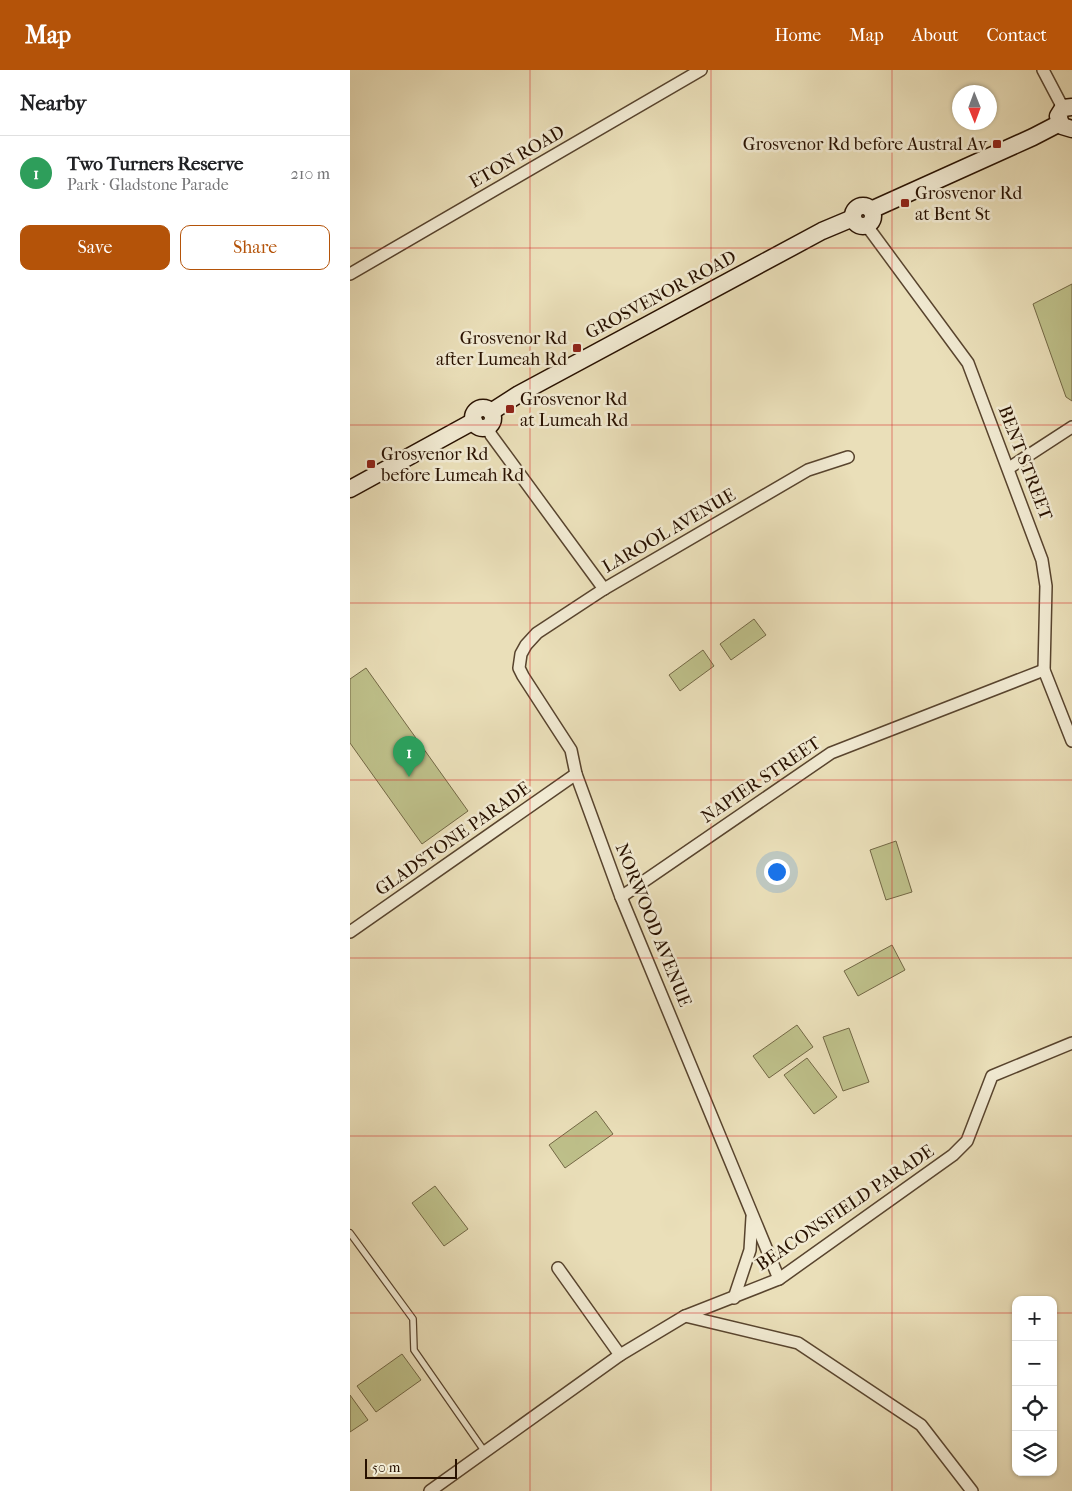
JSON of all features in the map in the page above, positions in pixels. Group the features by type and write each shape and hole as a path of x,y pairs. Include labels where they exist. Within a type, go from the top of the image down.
{"street":[{"name":"ETON ROAD","path":"350,274 701,70"},
{"path":"1043,70 1067,116"},
{"name":"GROSVENOR ROAD","path":"350,489 484,420 536,384 822,231 863,218 1033,137 1067,116"},
{"name":"BENT STREET","path":"863,218 968,363 1042,560 1046,586 1044,670 1072,741"},
{"path":"484,420 491,435 604,589"},
{"path":"1009,468 1072,427"},
{"name":"LAROOL AVENUE","path":"521,654 526,645 538,633 604,589 808,470 848,457"},
{"name":"NORWOOD AVENUE","path":"521,654 520,668 523,676 571,750 576,774 621,897 779,1279"},
{"name":"NAPIER STREET","path":"621,897 831,753 1044,670"},
{"name":"GLADSTONE PARADE","path":"350,932 576,774"},
{"name":"BEACONSFIELD PARADE","path":"430,1491 620,1355 685,1316 779,1279 953,1155 967,1141 992,1076 1072,1043"},
{"name":"NORWOOD AVENUE","path":"734,1298 750,1250 752,1213"},
{"path":"558,1268 620,1355"},
{"path":"685,1316 798,1343 921,1425 972,1491"}],"lane":[{"path":"350,1233 414,1319 414,1350 485,1452"}],"green space":[{"path":"1072,284 1072,401 1066,397 1033,304"},
{"path":"754,619 766,635 731,660 720,644"},
{"path":"703,650 714,666 680,691 669,675"},
{"path":"366,668 468,811 422,844 350,743 350,679"},
{"path":"896,841 912,892 886,900 870,850"},
{"path":"892,945 905,970 858,996 844,971"},
{"path":"797,1025 813,1047 769,1078 753,1056"},
{"path":"849,1028 869,1082 843,1091 823,1037"},
{"path":"807,1058 837,1097 814,1114 784,1075"},
{"path":"596,1111 613,1134 565,1168 549,1145"},
{"path":"435,1186 468,1229 444,1246 412,1203"},
{"path":"402,1354 421,1380 376,1412 357,1386"},
{"path":"350,1395 368,1420 350,1432"}],"place":[{"name":"Grosvenor Rd before Austral Av","path":"997,144"},
{"name":"Grosvenor Rd at Bent St","path":"905,203"},
{"name":"Grosvenor Rd after Lumeah Rd","path":"577,348"},
{"name":"Grosvenor Rd at Lumeah Rd","path":"510,409"},
{"name":"Grosvenor Rd before Lumeah Rd","path":"371,464"},
{"name":"Two Turners Reserve","path":"409,777"}]}
